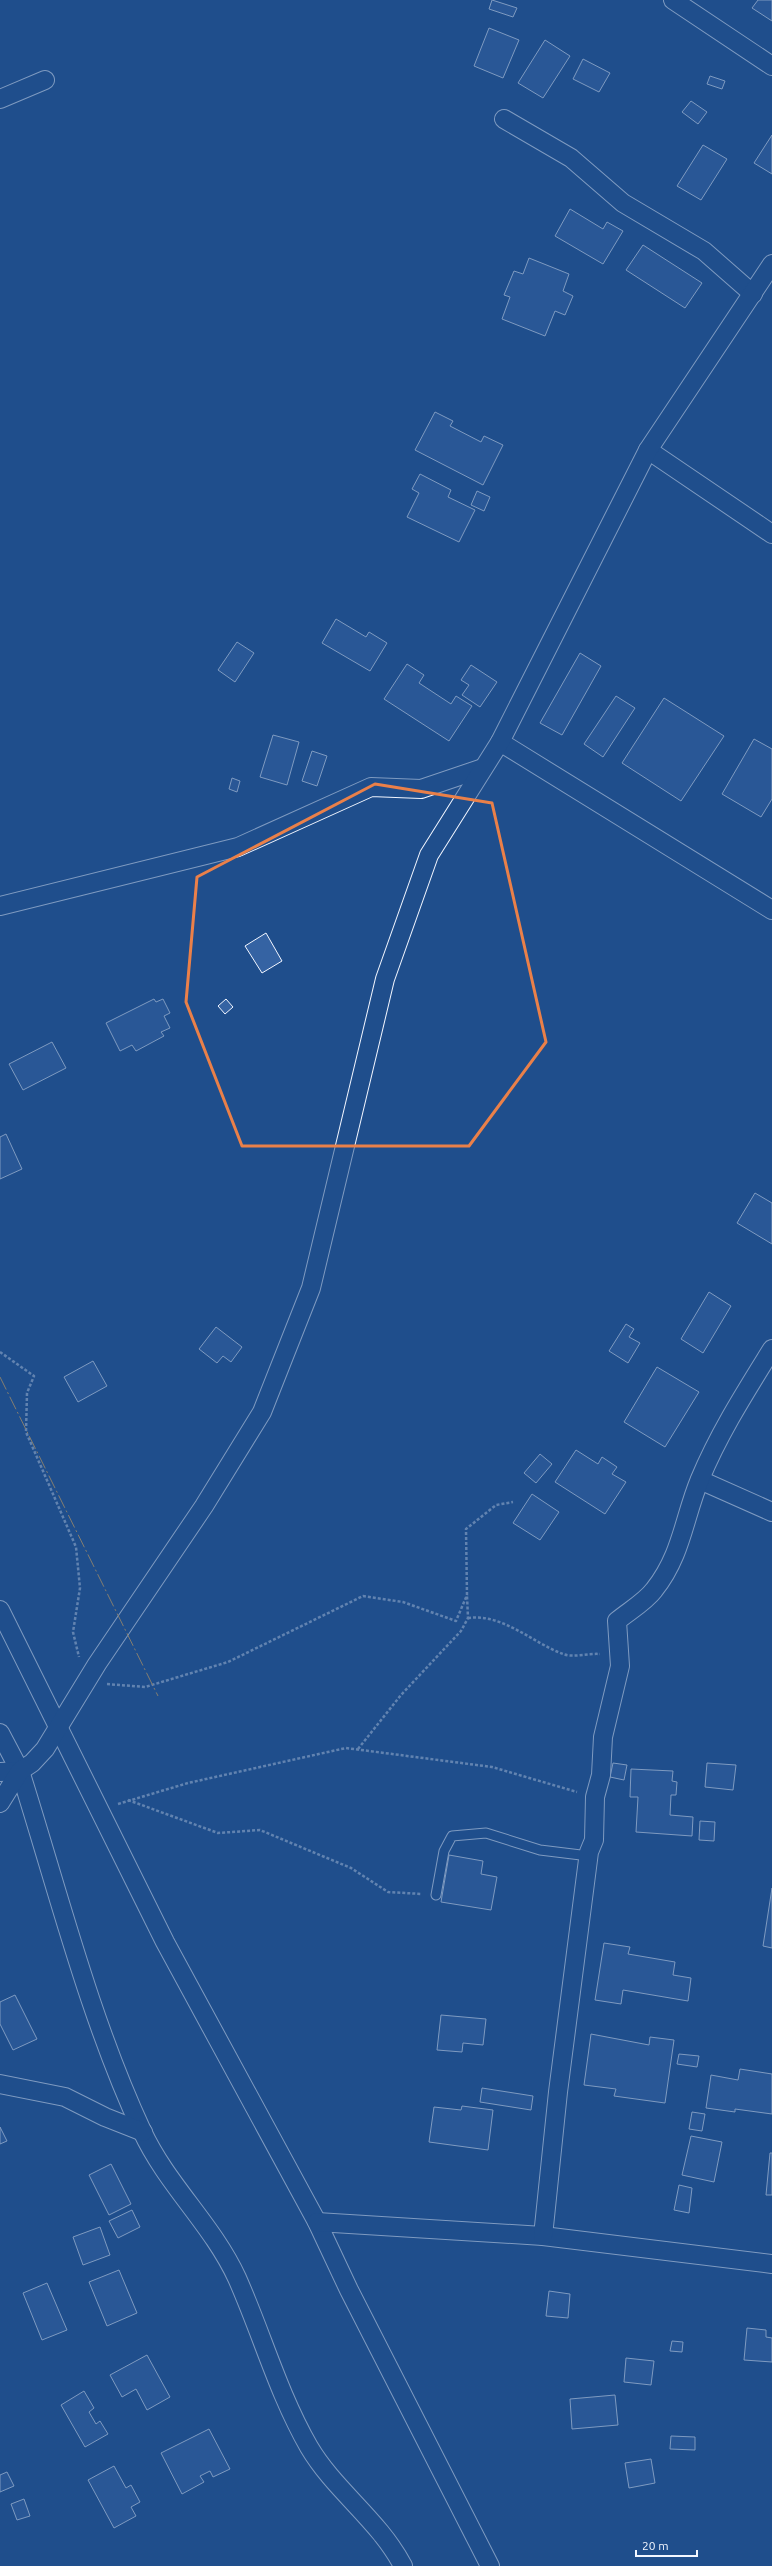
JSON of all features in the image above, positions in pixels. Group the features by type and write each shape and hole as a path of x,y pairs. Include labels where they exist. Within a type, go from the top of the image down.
{"street":[{"path":"673,0 772,66"},
{"path":"0,99 44,80"},
{"path":"504,119 571,158 623,203 704,252 754,294"},
{"path":"0,1772 20,1770 32,1763 45,1749 85,1683 204,1506 262,1412 311,1288 384,979 429,855 500,742 648,450 754,294 772,264"},
{"path":"648,450 772,534"},
{"path":"500,742 772,910"},
{"path":"0,906 238,847 371,787 421,789 484,768"},
{"path":"543,2236 558,2092 589,1856 594,1840 595,1797 601,1775 603,1737 620,1666 617,1621 653,1591 673,1561 686,1527 700,1480 737,1406 772,1349"},
{"path":"700,1480 772,1512"},
{"path":"0,1610 165,1942 317,2222 349,2290 490,2566"},
{"path":"0,1733 20,1770 100,2026 143,2132 174,2186 208,2225 237,2277 283,2397 310,2448 337,2485 392,2546 403,2566"},
{"path":"0,1803 20,1770"},
{"path":"0,2084 65,2097 105,2117 143,2132"},
{"path":"317,2222 543,2236 772,2264"}],"lane":[{"path":"436,1896 444,1851 452,1836 486,1833 540,1850 589,1856"}],"path":[{"path":"0,1352 34,1376 27,1393 26,1432 76,1547 80,1588 73,1632 85,1683 145,1687 228,1662 363,1596 403,1602 456,1622 467,1595"},
{"path":"358,1749 401,1695 461,1631 468,1618 466,1529 496,1505 513,1502"},
{"path":"468,1618 476,1617 502,1623 565,1655 619,1655"},
{"path":"100,1811 127,1800 188,1783 346,1748 492,1767 595,1797"},
{"path":"127,1800 218,1833 260,1830 351,1868 388,1892 436,1896"}],"highlighted area":[{"path":"375,784 492,803 546,1042 469,1146 242,1146 186,1002 197,877"}],"building":[{"path":"492,0 517,8 513,17 489,9"},
{"path":"758,0 772,0 772,21 752,8"},
{"path":"489,28 519,40 503,78 474,66"},
{"path":"545,40 570,56 543,98 518,83"},
{"path":"583,59 610,73 599,92 573,79"},
{"path":"710,76 725,81 722,89 707,84"},
{"path":"691,101 707,112 698,124 682,112"},
{"path":"772,135 772,174 754,163"},
{"path":"703,145 727,159 701,200 677,186"},
{"path":"570,209 603,229 607,222 623,231 603,264 555,236"},
{"path":"643,245 702,283 685,308 626,270"},
{"path":"529,258 569,274 563,291 573,296 565,315 555,311 545,336 502,319 510,297 504,295 514,271 523,274"},
{"path":"435,412 453,421 450,426 481,442 484,436 503,445 483,485 415,450"},
{"path":"420,474 451,490 448,497 475,510 459,542 407,517 419,493 412,489"},
{"path":"477,491 490,497 484,511 471,505"},
{"path":"336,619 366,637 369,632 387,643 370,671 322,643"},
{"path":"237,642 254,653 235,682 218,670"},
{"path":"580,653 601,666 562,735 540,723"},
{"path":"407,664 424,675 419,683 451,704 456,696 472,706 449,741 384,699"},
{"path":"471,665 497,682 480,707 462,695 469,685 461,680"},
{"path":"616,696 635,708 603,757 584,744"},
{"path":"664,698 724,736 681,801 622,763"},
{"path":"273,735 299,742 287,785 260,777"},
{"path":"754,739 772,749 772,799 761,817 722,794"},
{"path":"312,751 327,756 317,786 302,781"},
{"path":"232,778 240,781 237,792 229,789"},
{"path":"266,933 282,961 262,973 245,946"},
{"path":"154,999 156,1002 163,999 170,1013 164,1016 170,1028 161,1032 164,1036 136,1051 132,1045 120,1051 106,1023"},
{"path":"226,999 233,1007 225,1014 218,1006"},
{"path":"52,1042 66,1068 23,1090 9,1064"},
{"path":"6,1134 22,1169 0,1179 0,1137"},
{"path":"755,1193 772,1203 772,1244 737,1223"},
{"path":"709,1292 731,1306 703,1353 681,1339"},
{"path":"626,1324 634,1329 629,1337 640,1343 628,1363 609,1351"},
{"path":"216,1327 242,1347 231,1362 223,1356 217,1363 199,1349"},
{"path":"93,1361 107,1386 78,1402 64,1377"},
{"path":"657,1367 699,1392 665,1447 624,1422"},
{"path":"576,1450 598,1464 602,1457 617,1467 612,1474 626,1482 605,1514 555,1482"},
{"path":"540,1454 552,1464 536,1483 524,1473"},
{"path":"532,1494 559,1512 540,1540 513,1523"},
{"path":"613,1763 627,1765 624,1780 610,1777"},
{"path":"707,1763 736,1765 733,1790 705,1787"},
{"path":"631,1769 673,1771 672,1781 677,1782 676,1795 671,1795 670,1815 693,1817 692,1836 636,1832 638,1797 630,1797"},
{"path":"700,1821 715,1822 714,1841 699,1840"},
{"path":"449,1855 483,1861 481,1874 497,1877 491,1910 441,1902"},
{"path":"772,1888 772,1948 763,1946"},
{"path":"604,1943 630,1947 628,1954 675,1962 673,1975 691,1978 688,2001 623,1990 621,2004 595,2000"},
{"path":"15,1995 37,2039 13,2050 0,2024 0,2002"},
{"path":"441,2015 486,2019 483,2045 463,2043 462,2052 437,2050"},
{"path":"591,2034 649,2045 650,2037 674,2040 665,2103 614,2096 616,2089 584,2085"},
{"path":"679,2054 699,2056 697,2067 677,2064"},
{"path":"740,2069 772,2074 772,2114 735,2109 735,2112 706,2108 711,2075 738,2080"},
{"path":"482,2088 533,2096 531,2110 480,2102"},
{"path":"462,2106 493,2110 488,2150 429,2142 434,2107 461,2110"},
{"path":"692,2112 705,2114 702,2131 689,2129"},
{"path":"0,2127 7,2141 0,2144"},
{"path":"691,2136 722,2142 714,2182 682,2175"},
{"path":"770,2153 772,2153 772,2195 766,2195"},
{"path":"111,2164 131,2204 109,2215 89,2175"},
{"path":"679,2185 692,2188 689,2213 674,2210"},
{"path":"132,2210 140,2227 118,2238 109,2221"},
{"path":"100,2227 110,2255 83,2265 73,2237"},
{"path":"119,2270 137,2313 107,2326 89,2282"},
{"path":"47,2283 67,2330 42,2340 23,2293"},
{"path":"549,2291 570,2294 568,2318 546,2316"},
{"path":"747,2328 766,2330 766,2337 772,2338 772,2362 744,2360"},
{"path":"672,2341 683,2342 682,2352 670,2351"},
{"path":"147,2355 170,2397 147,2410 136,2389 122,2397 110,2375"},
{"path":"626,2358 654,2361 651,2385 624,2382"},
{"path":"84,2391 94,2408 89,2412 96,2424 100,2421 108,2434 85,2447 61,2405"},
{"path":"615,2395 618,2425 572,2429 570,2399"},
{"path":"209,2429 230,2469 213,2477 210,2471 200,2476 204,2482 182,2494 161,2453"},
{"path":"671,2436 695,2437 695,2450 670,2449"},
{"path":"651,2459 655,2483 629,2488 625,2463"},
{"path":"114,2466 126,2488 131,2485 140,2502 131,2507 136,2516 114,2528 88,2480"},
{"path":"7,2472 14,2486 0,2492 0,2475"},
{"path":"24,2499 30,2516 17,2520 11,2504"}],"power":[{"path":"0,1377 158,1696"}]}
